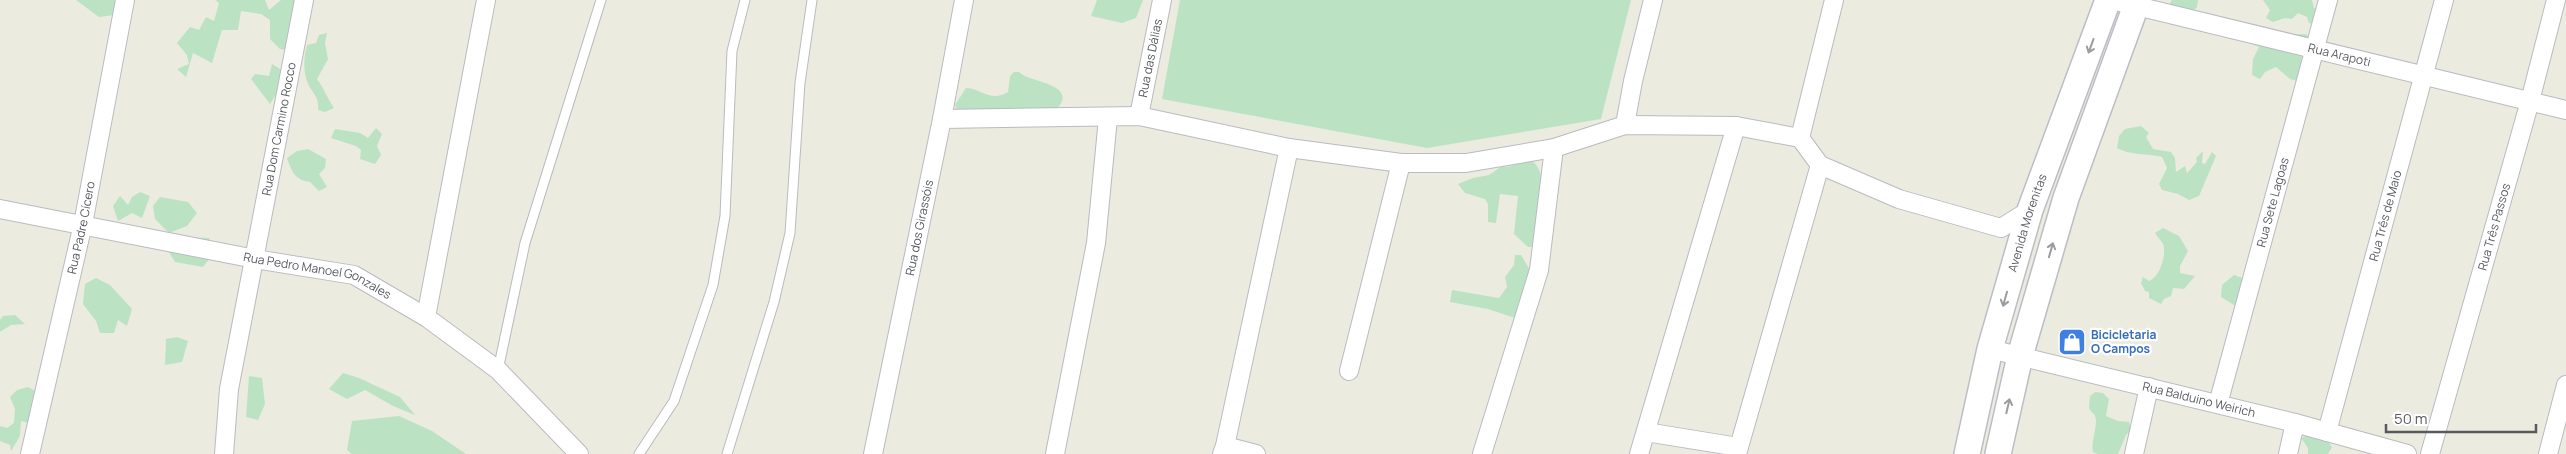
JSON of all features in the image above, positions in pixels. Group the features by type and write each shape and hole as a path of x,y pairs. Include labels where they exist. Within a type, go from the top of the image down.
{"main road":[{"name":"Avenida Morenitas","path":"1967,454 1990,349 2030,210 2123,2"},
{"path":"1998,454 2020,356 2123,2"}],"street":[{"name":"Rua Padre Cícero","path":"30,454 83,224 125,0"},
{"name":"Rua Dom Carmino Rocco","path":"224,454 229,389 304,0"},
{"path":"426,317 486,0"},
{"name":"Rua dos Girassóis","path":"872,454 942,119 964,0"},
{"name":"Rua das Dálias","path":"1139,116 1162,0"},
{"path":"1625,125 1633,82 1653,0"},
{"path":"1800,138 1834,0"},
{"name":"Rua Sete Lagoas","path":"2218,404 2328,0"},
{"name":"Rua Três de Maio","path":"2327,432 2444,0"},
{"name":"Rua Três Passos","path":"2430,454 2530,102 2556,0"},
{"name":"Rua Arapoti","path":"2123,2 2566,110"},
{"path":"942,119 1108,118 1139,116 1289,148 1401,163 1466,163 1554,148 1625,125 1736,126 1800,138 1820,165 1899,199 2001,228 2030,210"},
{"path":"1055,454 1096,242 1108,118"},
{"path":"1639,454 1736,126"},
{"path":"1256,454 1223,450 1289,148"},
{"path":"1482,454 1538,270 1554,148"},
{"path":"1349,372 1401,163"},
{"path":"1646,432 1738,450 1820,165"},
{"name":"Rua Pedro Manoel Gonzales","path":"0,209 254,259 354,275 426,317 498,370 579,454"},
{"name":"Rua Balduino Weirich","path":"1990,349 2295,423 2407,454"},
{"path":"2548,454 2566,385"},
{"path":"2134,454 2148,387"},
{"path":"2288,454 2295,423"}],"lane":[{"path":"498,370 525,243 601,0"},
{"path":"639,454 674,401 713,285 725,216 732,51 745,0"},
{"path":"727,454 774,302 790,233 800,83 812,0"}],"green space":[{"path":"76,0 126,0 122,14 99,17"},
{"path":"215,0 265,0 269,10 281,0 296,0 289,50 280,49 270,39 270,20 261,14 241,11 238,30 222,30 212,63 193,53 186,77 177,69 189,64 187,55 177,43 190,27 199,30 206,17 214,21 219,3"},
{"path":"1097,0 1143,0 1136,18 1122,23 1091,16"},
{"path":"1180,0 1631,0 1601,119 1427,148 1162,99"},
{"path":"2172,0 2198,0 2197,7 2189,15 2172,10 2170,3"},
{"path":"2263,0 2312,0 2314,8 2321,10 2313,24 2309,23 2307,17 2298,13 2292,19 2285,18 2273,22 2266,18 2270,10"},
{"path":"2274,29 2280,35 2306,34 2313,41 2302,51 2300,82 2290,79 2276,67 2265,72 2260,79 2252,75 2253,59 2259,47 2252,44 2250,32"},
{"path":"327,33 325,43 328,59 317,79 334,108 325,112 318,110 318,101 306,77 304,63 307,45 316,43 319,35"},
{"path":"272,64 282,70 280,88 270,104 251,79 255,74 269,76"},
{"path":"1014,72 1019,72 1024,76 1058,89 1062,94 1062,101 1056,110 958,113 955,105 966,88 991,96 1002,95 1008,92 1010,76"},
{"path":"2141,126 2149,133 2146,137 2153,149 2171,152 2175,158 2176,172 2185,166 2187,173 2197,162 2196,158 2203,151 2202,163 2205,164 2212,152 2216,156 2199,196 2189,200 2178,194 2162,190 2159,184 2167,168 2162,157 2128,152 2117,148 2119,136 2125,129"},
{"path":"376,128 382,134 377,146 381,155 375,164 360,159 361,150 356,146 331,138 335,129 360,133 368,138"},
{"path":"308,149 326,159 325,168 319,174 327,187 319,191 310,182 297,177 287,158 297,151"},
{"path":"1528,159 1536,165 1542,185 1542,198 1534,247 1528,247 1514,234 1518,196 1500,194 1496,223 1488,222 1488,204 1485,199 1465,193 1458,184 1473,178 1489,175 1502,166 1508,167"},
{"path":"140,192 150,196 142,218 132,213 118,221 113,206 120,196 128,205 132,197"},
{"path":"160,197 188,202 197,213 187,226 169,233 155,219 153,206"},
{"path":"2163,228 2179,236 2188,251 2180,266 2180,273 2195,276 2184,289 2173,288 2171,296 2164,299 2161,304 2149,298 2149,292 2145,291 2141,283 2143,277 2149,281 2153,279 2162,265 2164,248 2155,233"},
{"path":"171,237 209,238 215,252 203,267 175,262 169,252"},
{"path":"1515,255 1521,255 1530,270 1515,318 1488,309 1450,302 1452,290 1499,298 1507,287 1505,277 1514,265"},
{"path":"2234,275 2242,278 2256,294 2257,297 2253,303 2234,305 2221,297 2222,285"},
{"path":"96,278 110,285 132,309 127,326 118,320 114,333 100,333 96,321 83,304 85,284"},
{"path":"15,315 25,324 11,325 0,332 0,320 3,316"},
{"path":"177,337 188,341 182,362 165,365 166,339"},
{"path":"343,373 359,378 400,397 415,415 393,406 365,390 347,399 329,389"},
{"path":"249,376 262,378 265,404 258,420 246,417"},
{"path":"28,387 37,392 29,423 21,421 20,436 11,451 10,445 0,441 0,426 7,428 14,423 15,409 10,397 17,390"},
{"path":"2095,392 2103,393 2109,399 2106,416 2118,421 2129,422 2131,430 2126,435 2118,454 2098,454 2093,452 2096,418 2089,408 2090,396"},
{"path":"399,416 432,431 466,454 352,454 347,450 352,421"},
{"path":"2308,435 2327,440 2332,447 2328,454 2308,454 2308,448 2301,438"}],"place":[{"name":"Bicicletaria O Campos","path":"2072,342"}]}
